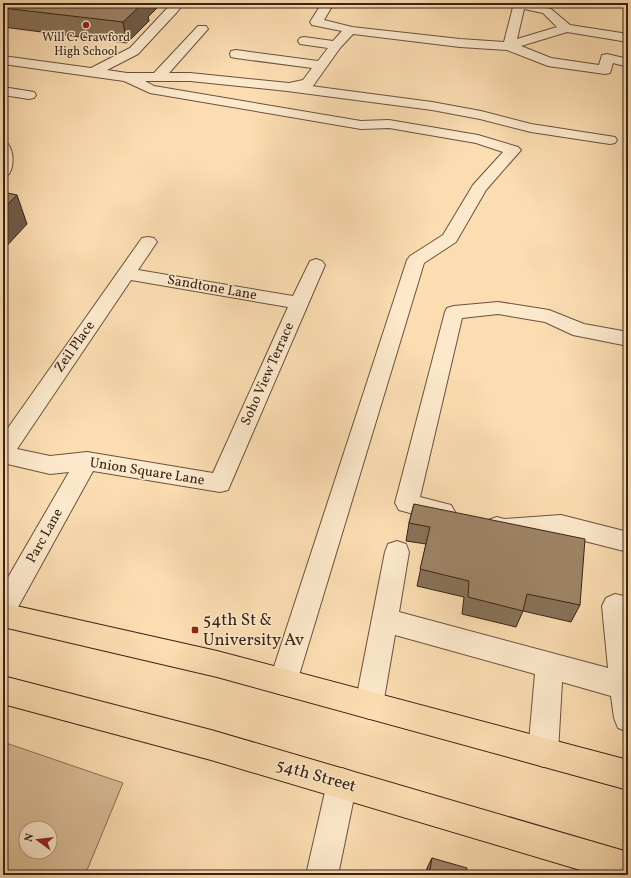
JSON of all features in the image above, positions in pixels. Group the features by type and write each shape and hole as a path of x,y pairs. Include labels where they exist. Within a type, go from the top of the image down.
{"main road":[{"path":"3,615 217,664 628,775"},
{"name":"54th Street","path":"3,690 211,745 627,868"}],"street":[{"path":"93,72 134,51 178,3"},
{"path":"328,3 316,22 336,25 350,30 509,46 548,62 605,70 607,58 628,62"},
{"path":"509,46 515,4 547,11 566,28"},
{"path":"509,46 566,28 628,38"},
{"path":"158,77 202,29"},
{"path":"289,87 308,83 336,45 350,30"},
{"path":"304,41 336,45"},
{"path":"236,54 321,65"},
{"path":"3,60 127,77 190,77 289,87 432,106 482,115 531,128 610,140"},
{"path":"127,77 150,89 361,125 389,124 478,139 513,150 479,188 450,238 416,260 283,682"},
{"path":"3,91 29,95"},
{"path":"3,147 5,168 3,170"},
{"name":"Zeil Place","path":"3,453 148,242"},
{"name":"Soho View Terrace","path":"220,483 316,265"},
{"name":"Sandtone Lane","path":"126,274 299,303"},
{"path":"459,517 407,503 454,312 498,308 549,316 580,330 628,339"},
{"name":"Union Square Lane","path":"3,453 50,465 87,461 220,483"},
{"name":"Parc Lane","path":"3,610 87,461"},
{"path":"482,523 504,529 562,526 628,542"},
{"path":"369,705 397,552"},
{"path":"628,609 615,606 626,686 628,718"},
{"path":"384,620 626,686"},
{"path":"543,752 549,666"},
{"path":"322,875 342,783"}],"shaded area":[{"path":"3,742 123,783 85,875 3,875"}],"building":[{"path":"3,3 143,3 123,22 3,8"},
{"path":"3,192 17,195 3,209"},
{"path":"414,504 585,539 580,605 527,594 523,611 468,597 469,581 420,569 430,527 409,523"},
{"path":"432,858 467,868 466,875 429,875"}],"place":[{"name":"Will C. Crawford High School","path":"86,25"},
{"name":"54th St & University Av","path":"195,630"}]}
